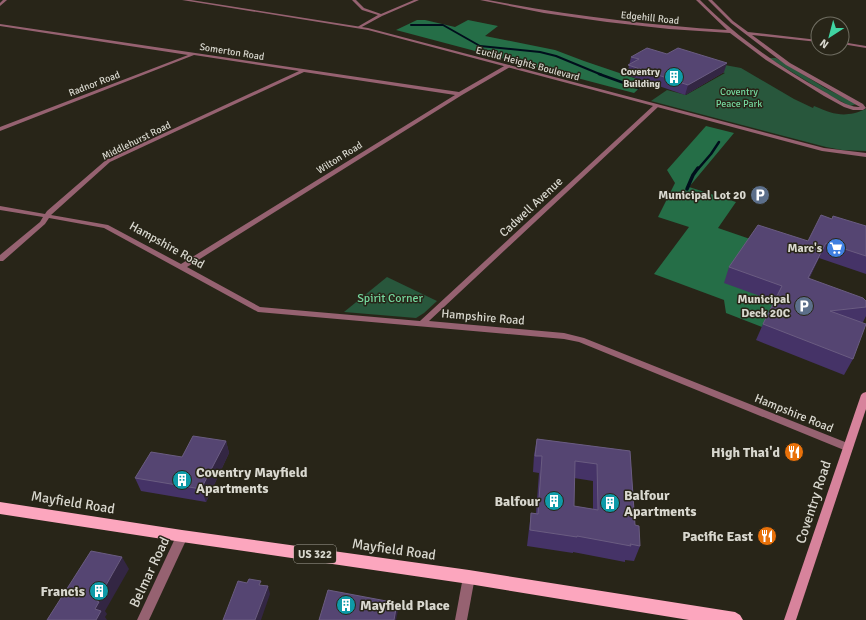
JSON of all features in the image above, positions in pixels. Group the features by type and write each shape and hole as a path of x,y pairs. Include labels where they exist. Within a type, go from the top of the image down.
{"main road":[{"name":"Coventry Road","path":"790,620 847,447 866,395"},
{"name":"Mayfield Road","path":"0,508 182,536 469,577 735,620"}],"street":[{"path":"0,5 5,0"},
{"name":"Euclid Heights Boulevard","path":"184,0 360,27 824,150 866,155"},
{"path":"354,0 363,9 381,15"},
{"path":"360,27 381,15 417,0"},
{"name":"Edgehill Road","path":"482,0 578,17 648,26 746,33 810,40"},
{"path":"698,0 730,32 773,64 851,108 863,108 859,103 801,72 746,33 710,0"},
{"name":"Somerton Road","path":"0,24 460,94"},
{"path":"850,45 866,47"},
{"name":"Radnor Road","path":"0,129 195,54"},
{"name":"Wilton Road","path":"182,266 460,94 508,66"},
{"name":"Middlehurst Road","path":"0,260 43,223 49,212 108,161 304,71"},
{"name":"Cadwell Avenue","path":"421,324 656,106"},
{"name":"Hampshire Road","path":"0,208 106,226 182,266 258,309 564,336 581,340 847,447"},
{"name":"Belmar Road","path":"143,620 182,536"},
{"path":"461,620 469,577"}],"green space":[{"path":"417,20 425,20 455,27 468,20 498,26 485,36 555,50 646,82 634,93 396,30"},
{"path":"769,58 776,58 825,88 857,104 850,106"},
{"name":"Coventry Peace Park","path":"696,63 714,63 741,68 794,99 813,108 814,106 828,112 840,114 852,114 866,109 866,151 842,150 826,147 651,101 667,90 686,95 725,73"},
{"path":"706,126 734,133 689,187 736,202 718,228 753,240 775,302 762,327 726,313 724,300 654,274 689,227 658,217 675,183 667,170"},
{"name":"Spirit Corner","path":"387,277 437,301 416,318 344,312"}],"building":[{"path":"647,48 667,54 678,48 727,63 688,85 628,65 639,59 631,57"},
{"path":"821,215 832,219 833,216 866,226 866,256 826,243 808,278 863,298 866,301 866,307 830,311 866,324 853,359 763,324 782,286 729,267 758,225 808,241"},
{"path":"193,436 226,441 201,489 135,478 151,452 182,457"},
{"path":"537,439 630,451 635,525 639,526 640,546 630,544 631,546 577,536 530,530 531,513 538,514 542,456 535,456","holes":["575,461 597,464 598,510 574,506"]},
{"path":"91,551 122,557 97,601 99,602 95,609 101,611 96,620 47,620"},
{"path":"249,579 261,581 259,585 268,586 255,620 223,620 238,581 247,583"},
{"name":"Mayfield Place","path":"328,590 397,603 394,620 319,620"}],"waterway":[{"path":"411,25 443,25 480,46 540,52 556,56 602,75"},
{"path":"599,74 638,88"},
{"path":"698,169 719,142"},
{"path":"687,189 698,168"}],"place":[{"name":"Coventry Building","path":"674,77"},
{"name":"Municipal Lot 20","path":"760,195"},
{"name":"Marc's","path":"836,248"},
{"name":"Municipal Deck 20C","path":"804,306"},
{"name":"High Thai'd","path":"794,452"},
{"name":"Coventry Mayfield Apartments","path":"182,480"},
{"name":"Balfour","path":"554,501"},
{"name":"Balfour Apartments","path":"610,503"},
{"name":"Pacific East","path":"767,536"},
{"name":"Francis","path":"99,591"},
{"name":"Mayfield Place","path":"346,605"}]}
